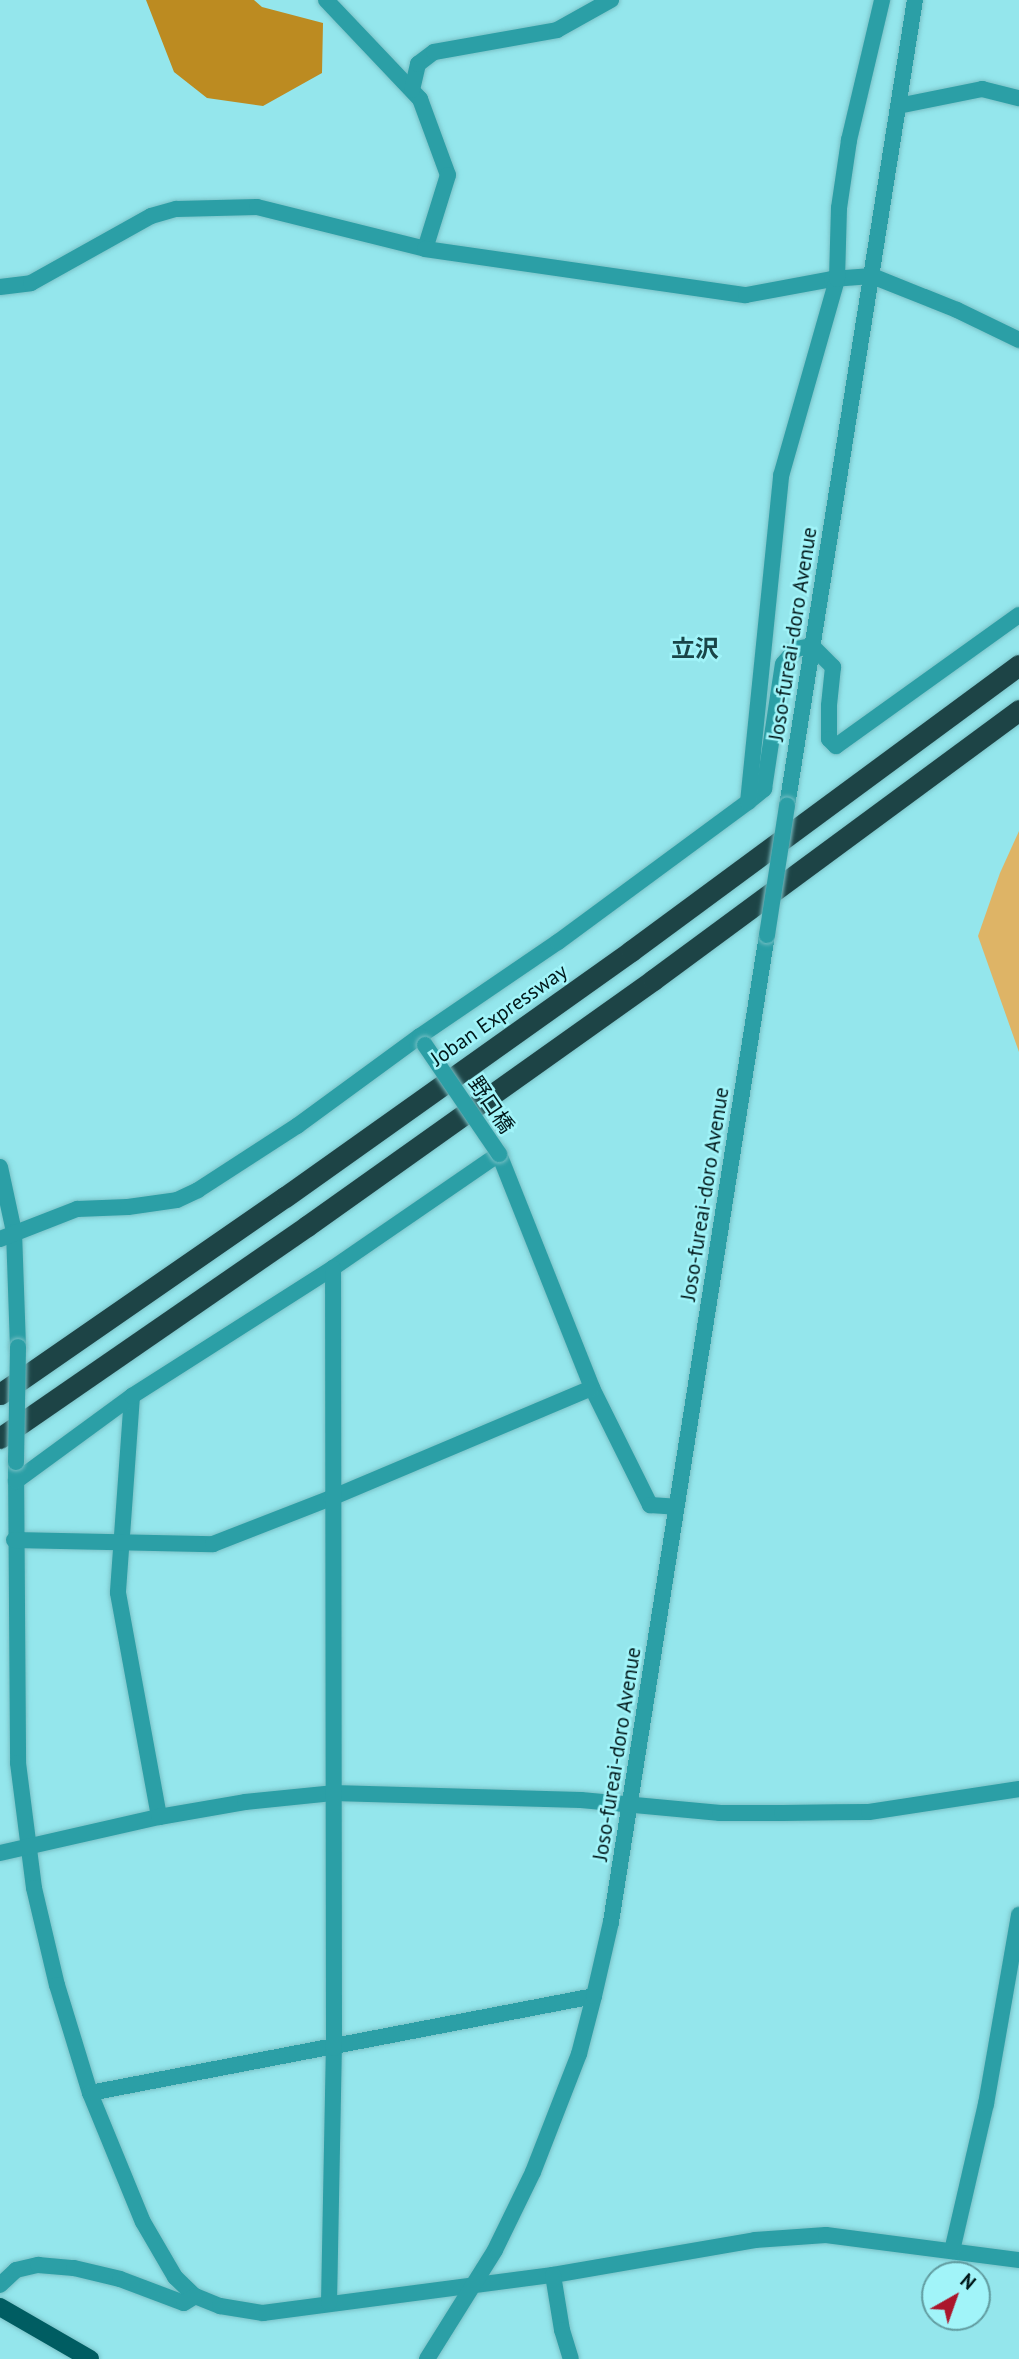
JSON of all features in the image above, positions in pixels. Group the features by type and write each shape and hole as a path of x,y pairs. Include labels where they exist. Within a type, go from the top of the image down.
{"highway":[{"name":"Joban Expressway","path":"0,1394 608,967 1019,665"},
{"path":"0,1438 307,1226 653,980 1019,710"}],"main road":[{"path":"0,2306 90,2359"}],"street":[{"path":"326,0 420,99 448,175 425,250"},
{"path":"412,90 418,64 434,52 557,30 611,0"},
{"path":"748,802 781,476 837,279 839,208 849,140 882,0"},
{"name":"Joso-fureai-doro Avenue","path":"427,2359 475,2283 515,2212 544,2146 579,2054 611,1922 915,0"},
{"path":"898,106 982,89 1019,98"},
{"path":"0,287 31,283 151,216 176,209 257,207 425,250 746,295 837,279 872,276 957,310 1019,340"},
{"path":"7,1236 77,1209 164,1202 198,1190 422,1041 748,802 764,789 783,664 796,649 812,646 833,667 828,706 829,738 835,746 1019,615"},
{"name":"野口橋","path":"422,1041 499,1154 593,1388 650,1505 676,1507"},
{"path":"16,1481 132,1396 333,1268 499,1154"},
{"path":"0,1167 18,1347 14,1540 18,1763 27,1847 57,1985 90,2093 143,2222 175,2277 195,2296 220,2306 263,2313 475,2283 553,2275 755,2240 826,2235 1019,2260"},
{"path":"329,2303 334,2048 331,1498 333,1268"},
{"path":"14,1540 213,1544 331,1498 593,1388"},
{"path":"132,1396 118,1593 159,1817"},
{"path":"0,1853 159,1817 245,1802 332,1793 581,1800 720,1813 869,1812 1019,1789"},
{"path":"952,2250 986,2104 1019,1915"},
{"path":"90,2093 594,1996"},
{"path":"0,2285 16,2270 38,2265 74,2268 120,2279 184,2303 195,2296"},
{"path":"553,2275 562,2330 571,2359"}],"shaded area":[{"path":"146,0 254,0 262,7 323,23 322,73 263,106 207,98 174,72"},
{"path":"1019,831 1019,1052 978,936 1000,873"}],"district":[{"name":"立沢","path":"695,649"}]}
